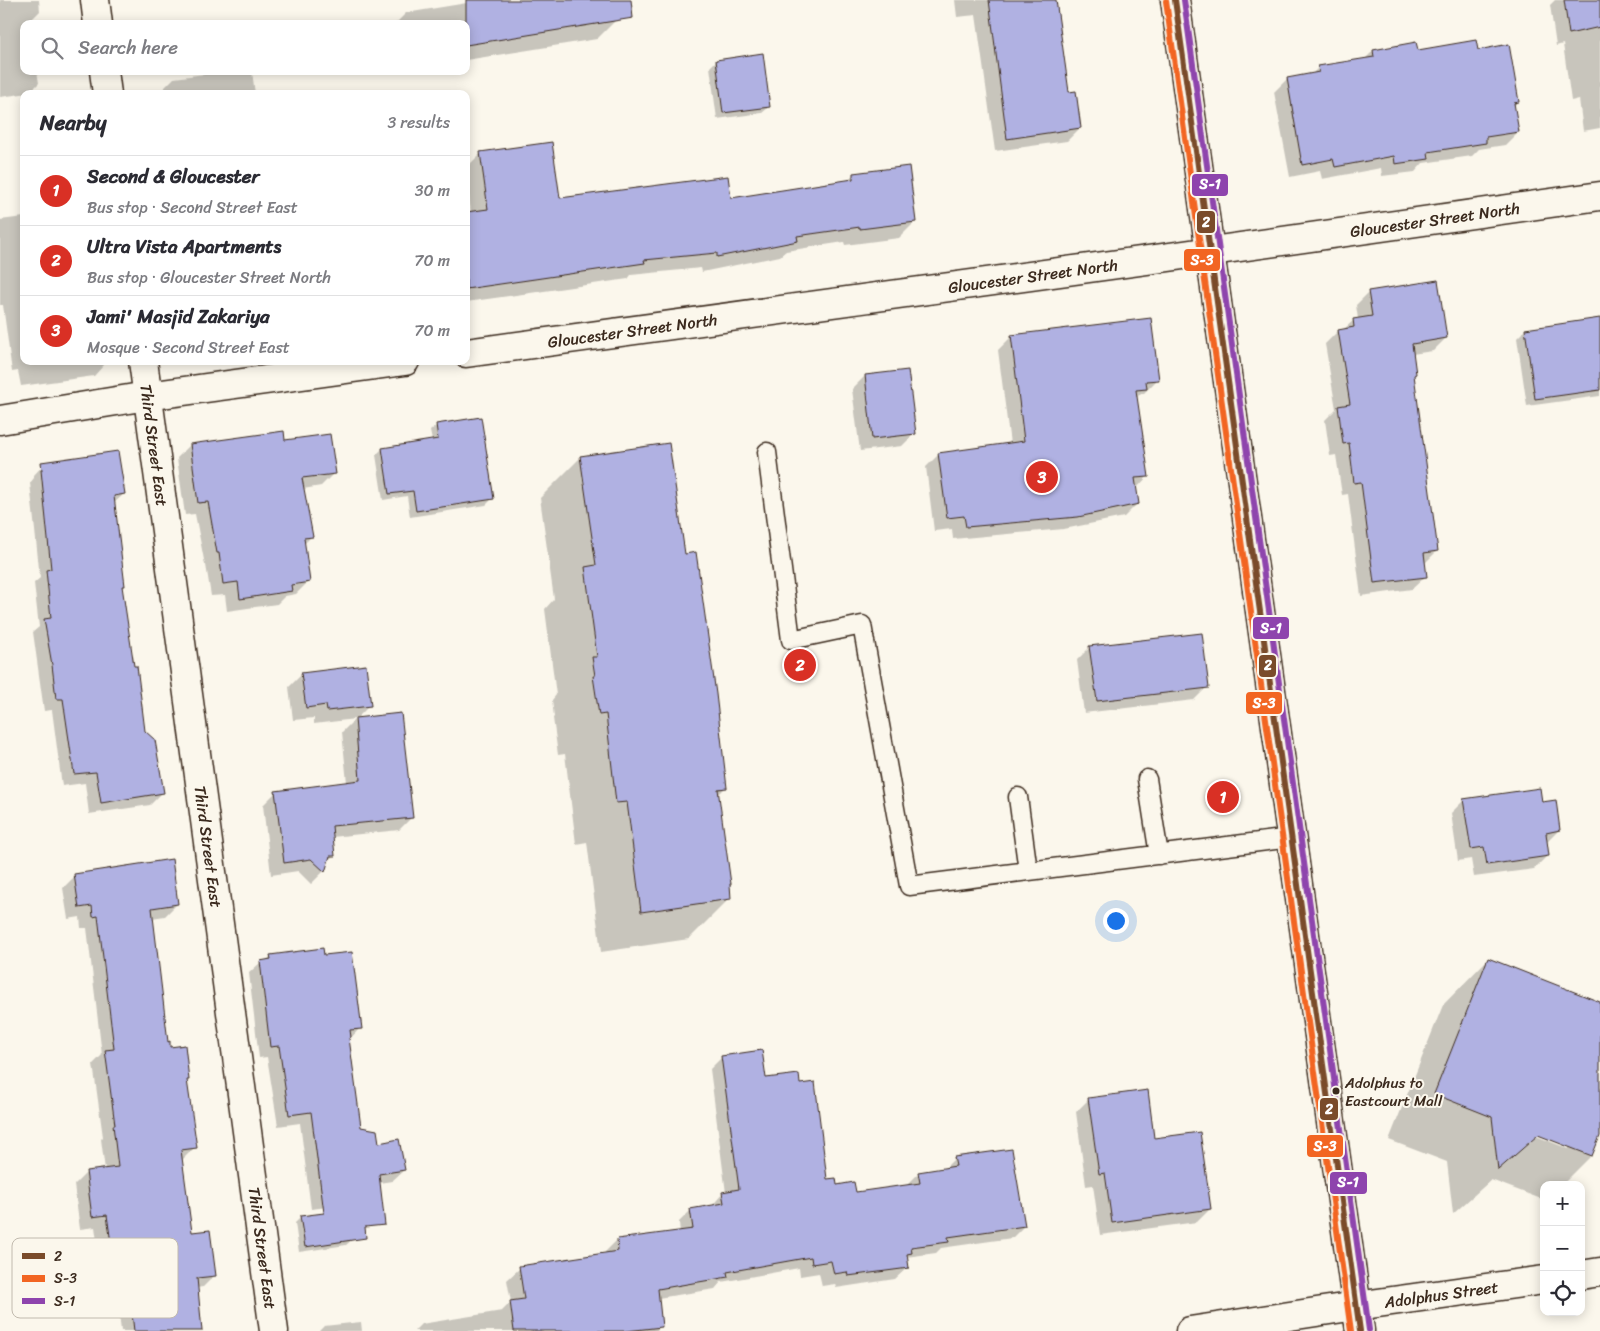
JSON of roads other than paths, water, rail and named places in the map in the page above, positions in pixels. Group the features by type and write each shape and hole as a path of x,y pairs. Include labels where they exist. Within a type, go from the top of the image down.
{"street":[{"path":"95,0 98,20"},
{"path":"1175,0 1358,1318"},
{"path":"105,75 106,90"},
{"name":"Gloucester Street North","path":"470,352 1600,196"},
{"name":"Third Street East","path":"143,365 274,1331"},
{"path":"0,420 147,396 376,365"},
{"path":"1585,1274 1600,1272"},
{"name":"Adolphus Street","path":"1190,1331 1358,1318 1540,1281"}],"lane":[{"path":"767,452 791,640 862,625 909,886 1291,838"},
{"path":"1147,779 1159,855"},
{"path":"1018,798 1028,871"}],"place":[{"name":"Jami' Masjid Zakariya","path":"1042,477"},
{"name":"Ultra Vista Apartments","path":"800,665"},
{"name":"Second & Gloucester","path":"1223,797"},
{"name":"Adolphus to Eastcourt Mall","path":"1336,1091"}]}
